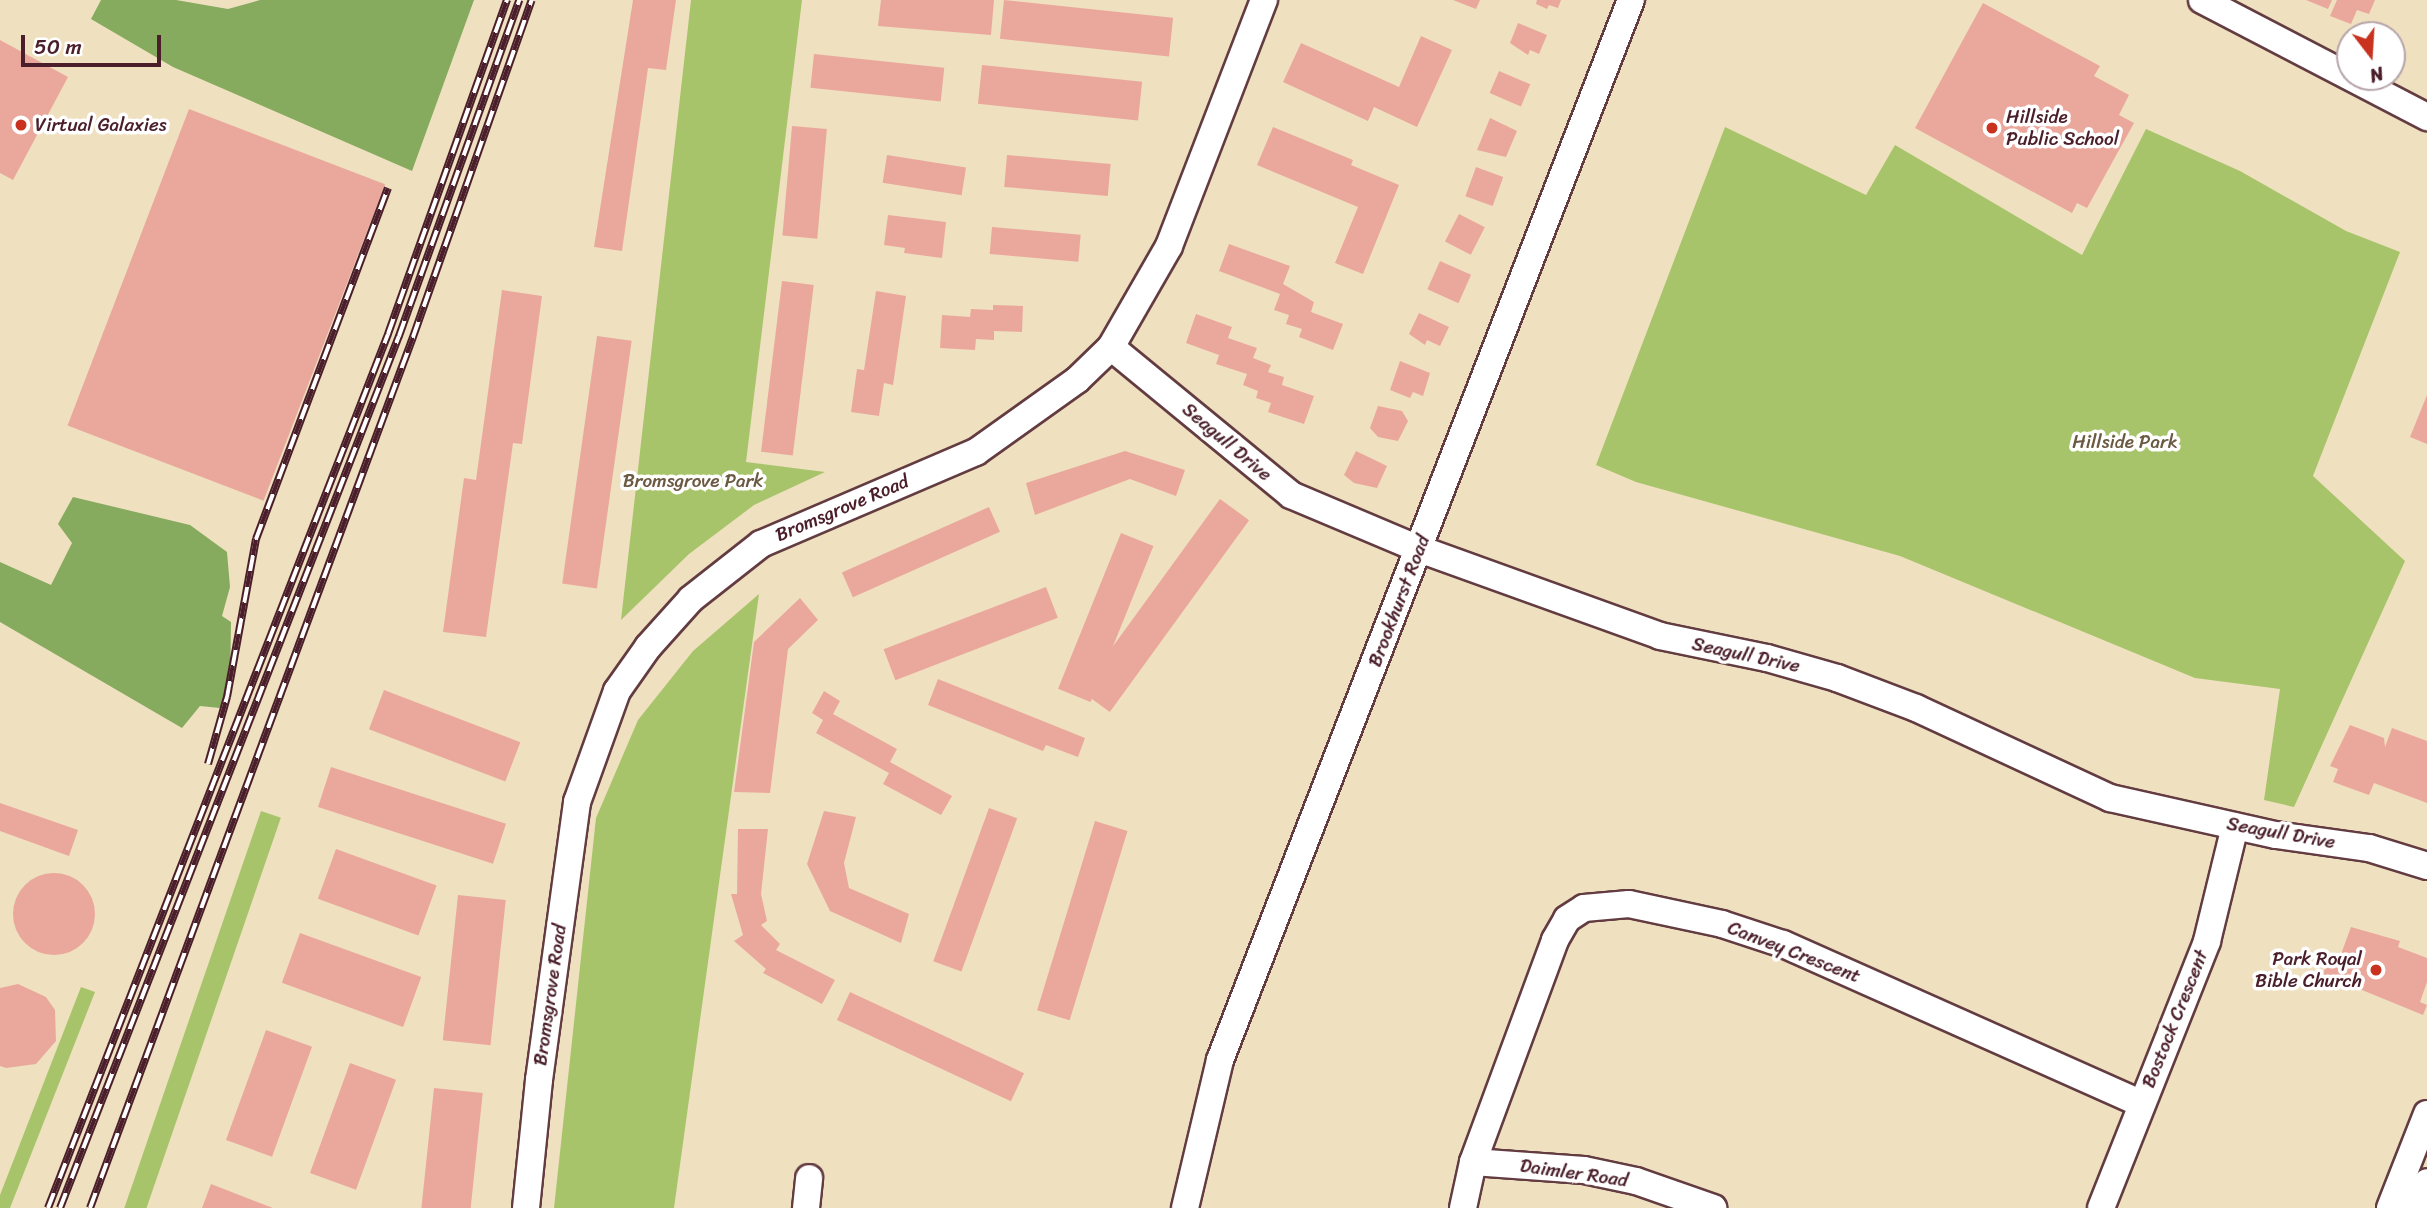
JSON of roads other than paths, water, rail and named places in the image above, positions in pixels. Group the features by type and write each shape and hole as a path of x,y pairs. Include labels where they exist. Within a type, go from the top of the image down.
{"street":[{"name":"Bromsgrove Road","path":"526,1208 538,1080 577,802 617,691 648,647 691,599 761,544 976,453 1077,380 1111,346 1169,246 1264,0"},
{"name":"Brookhurst Road","path":"1185,1208 1220,1060 1632,0"},
{"path":"2202,0 2427,117"},
{"name":"Seagull Drive","path":"1111,346 1291,495 1419,549 1660,636 1768,658 1837,678 1916,708 2110,797 2235,826 2369,848 2427,866"},
{"name":"Bostock Crescent","path":"2101,1208 2140,1103 2207,941 2235,826"},
{"name":"Canvey Crescent","path":"1463,1208 1474,1162 1555,940 1567,919 1584,908 1629,904 1722,924 1783,944 2140,1103"},
{"path":"2390,1208 2427,1114"},
{"name":"Daimler Road","path":"1474,1162 1584,1170 1636,1181 1713,1208"},
{"path":"806,1208 809,1178"},
{"path":"2417,1208 2427,1182"}],"railway":[{"path":"48,1208 388,334 507,0"},
{"path":"60,1208 399,336 519,0"},
{"path":"90,1208 413,337 532,0"},
{"path":"208,764 227,697 256,539 388,188"}],"place":[{"name":"Virtual Galaxies","path":"21,125"},
{"name":"Hillside Public School","path":"1992,128"},
{"name":"Park Royal Bible Church","path":"2376,970"}],"park label":[{"name":"Hillside Park","path":"2125,442"},
{"name":"Bromsgrove Park","path":"693,481"}]}
